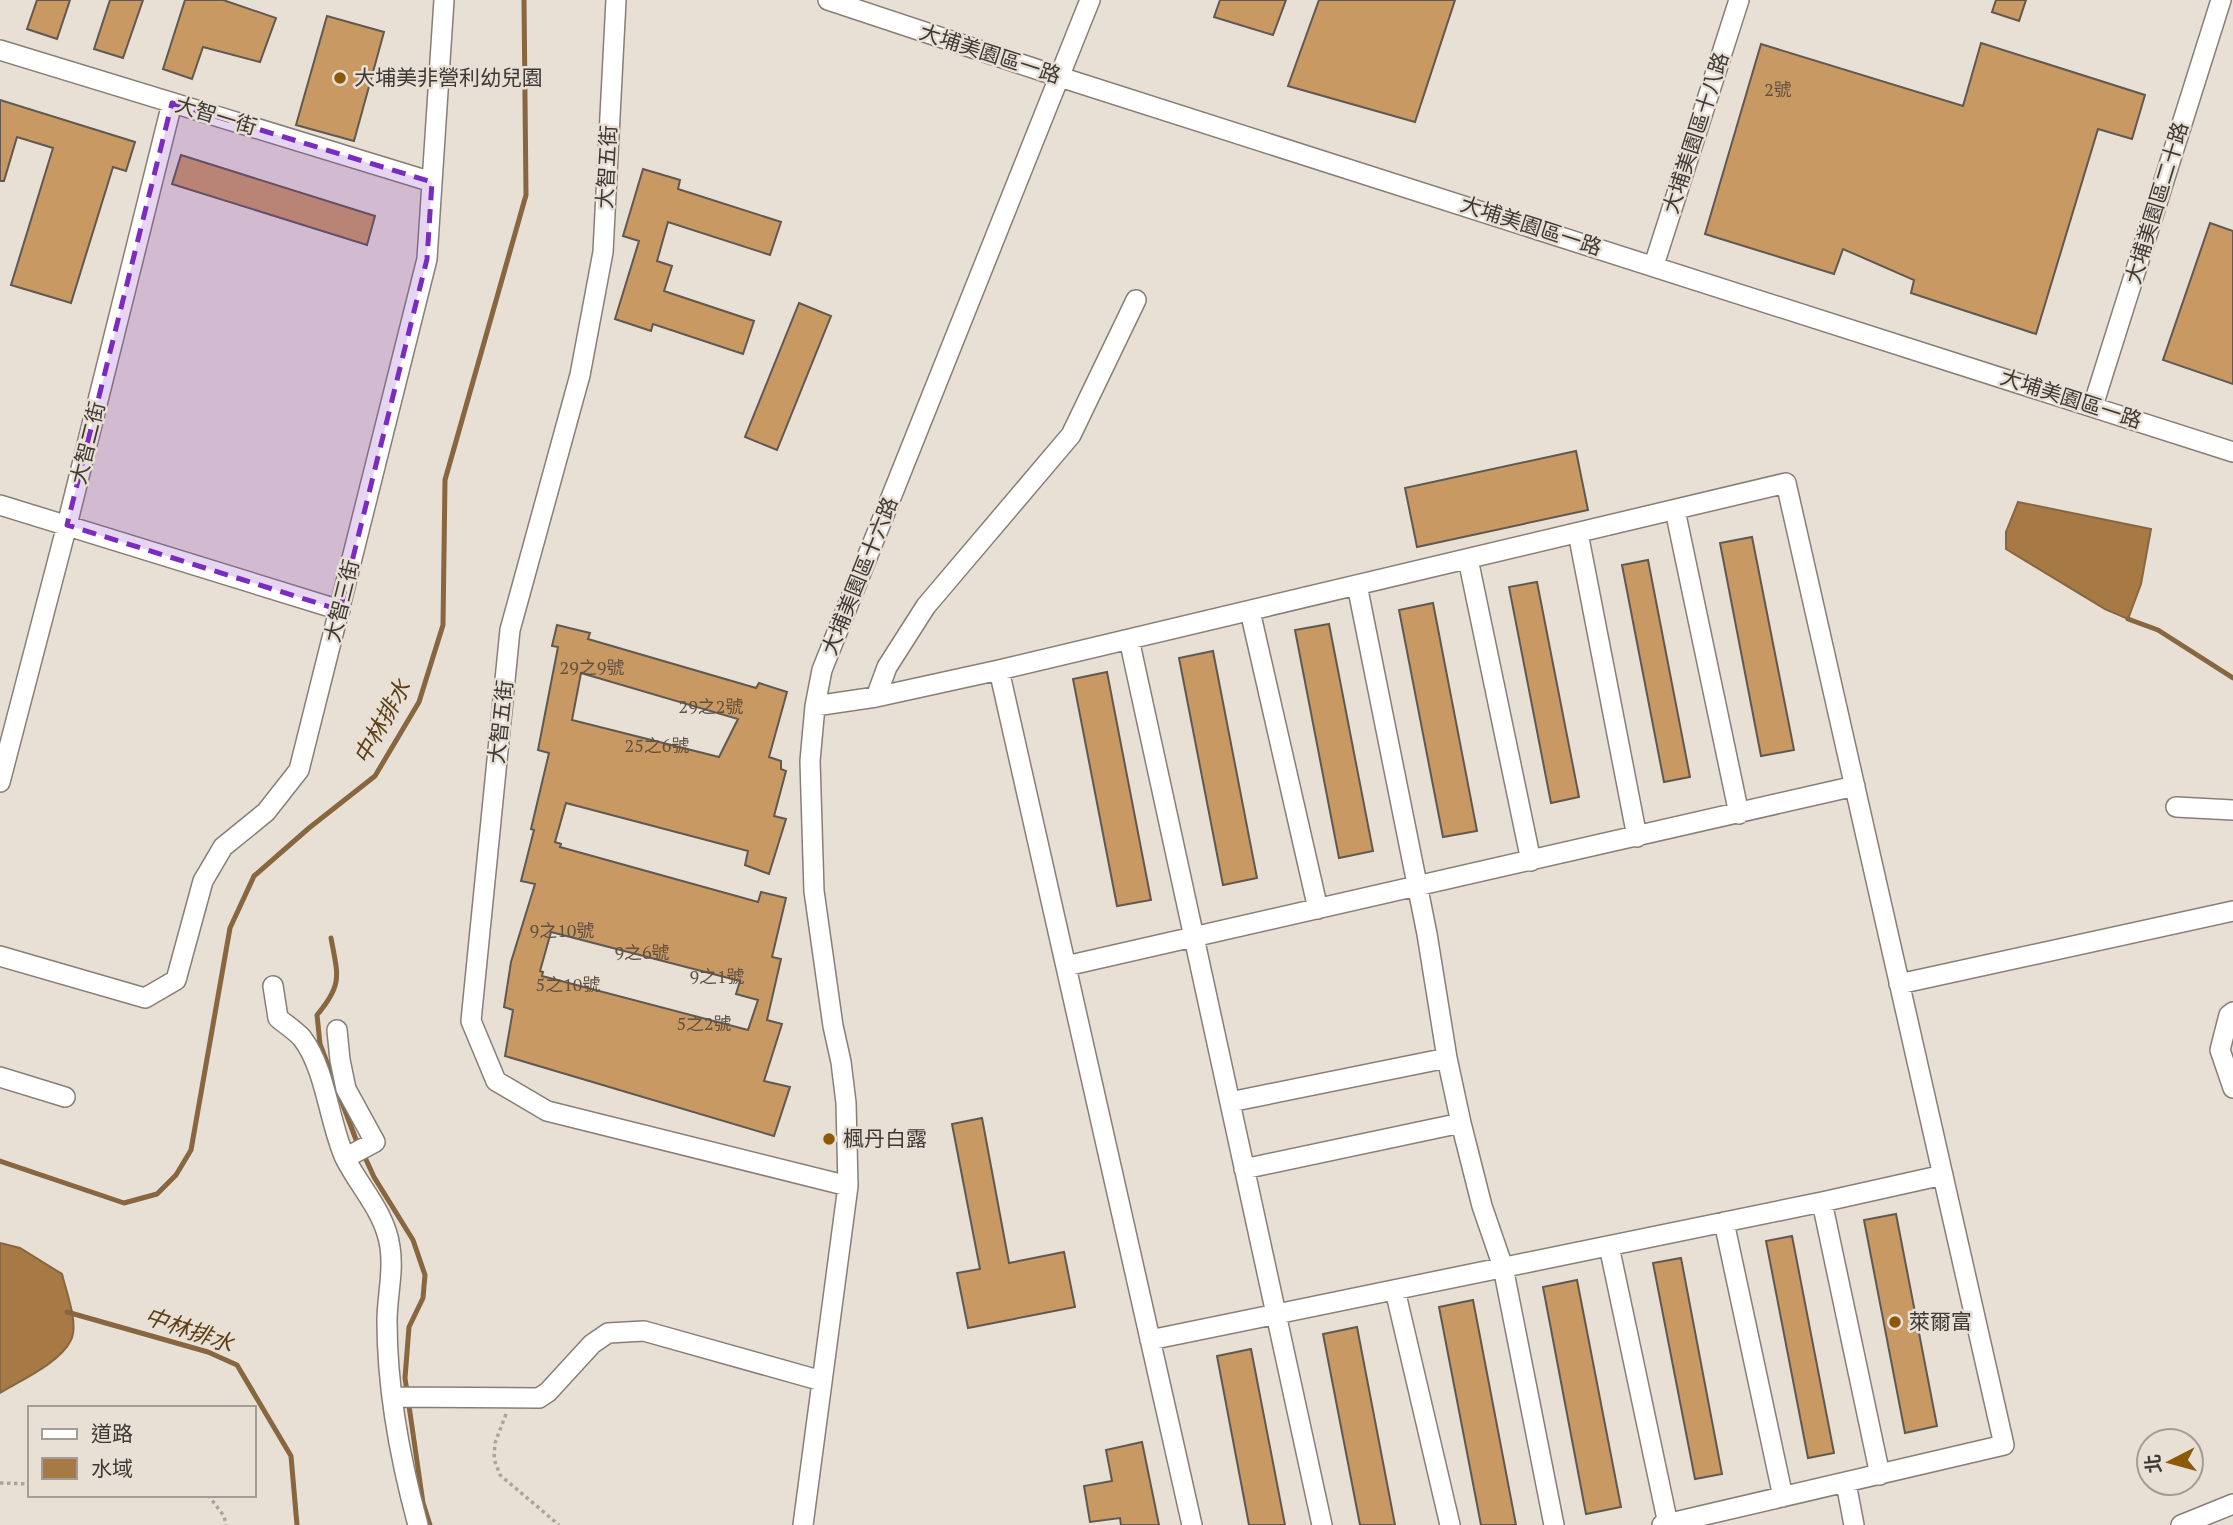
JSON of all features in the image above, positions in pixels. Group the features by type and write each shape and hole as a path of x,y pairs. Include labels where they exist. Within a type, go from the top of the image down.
{"street":[{"name":"大智三街","path":"0,956 145,998 176,980 202,881 223,847 266,812 299,770 427,259 444,0"},
{"name":"大智五街","path":"616,0 603,252 580,375 510,630 471,1021 496,1081 547,1111 848,1186"},
{"name":"大埔美園區一路","path":"828,0 1060,77 2233,452"},
{"name":"大埔美園區十六路","path":"803,1525 848,1186 846,1103 814,891 810,761 815,706 822,670 1090,0"},
{"name":"大埔美園區十八路","path":"1654,265 1739,0"},
{"name":"大埔美園區二十路","path":"2093,406 2221,0"},
{"name":"大智一街","path":"0,50 432,181"},
{"name":"大智二街","path":"0,782 172,103"},
{"path":"876,697 887,667 926,606 1071,435 1136,300"},
{"path":"815,706 876,697 999,670 1786,483 2004,1446 1665,1524 1609,1245"},
{"path":"0,505 341,610"},
{"path":"1675,510 1739,814"},
{"path":"1578,533 1637,837"},
{"path":"1468,559 1531,861"},
{"path":"1357,585 1427,934 1447,1058 1482,1206 1503,1267 1554,1525"},
{"path":"1250,611 1318,909"},
{"path":"1129,639 1322,1525"},
{"path":"999,670 1192,1525"},
{"path":"1066,966 1855,786"},
{"path":"2176,807 2233,810"},
{"path":"1899,984 2233,911"},
{"path":"273,986 278,1018 302,1038 315,1062 345,1158 378,1208 390,1246 391,1284 387,1320 393,1397 405,1476 418,1525"},
{"path":"2233,1012 2229,1015 2220,1050 2233,1088"},
{"path":"337,1030 346,1090 375,1142 345,1158"},
{"path":"1230,1102 1447,1058"},
{"path":"0,1077 65,1097"},
{"path":"1244,1169 1461,1123"},
{"path":"1150,1340 1943,1175"},
{"path":"1822,1202 1880,1475"},
{"path":"1724,1222 1783,1497"},
{"path":"1395,1290 1450,1525"},
{"path":"393,1397 539,1398 548,1392 592,1344 608,1334 644,1331 821,1381"},
{"path":"1846,1483 1854,1525"},
{"path":"2180,1525 2233,1504"}],"path":[{"path":"508,1396 505,1420 495,1443 494,1459 500,1475 559,1525"},
{"path":"0,1483 28,1484"},
{"path":"210,1497 224,1516 226,1525"}],"highlighted area":[{"path":"172,103 432,182 427,259 340,610 67,525"}],"water":[{"path":"2018,502 2151,529 2141,584 2128,619 2105,609 2006,549 2006,532"},
{"path":"0,1243 20,1248 62,1274 74,1325 71,1340 58,1356 0,1393"}],"building":[{"path":"37,0 70,0 57,39 27,29"},
{"path":"110,0 143,0 123,58 94,49"},
{"path":"185,0 223,0 276,18 260,62 203,47 192,79 163,69"},
{"path":"1220,0 1286,0 1273,35 1214,17"},
{"path":"1319,0 1455,0 1415,122 1288,86"},
{"path":"1996,0 2026,0 2019,21 1992,12"},
{"name":"大埔美非營利幼兒園","path":"327,16 384,32 354,141 296,125"},
{"path":"1981,43 2145,95 2132,139 2098,129 2036,334 1911,293 1914,280 1843,249 1834,274 1705,234 1761,44 1963,106"},
{"path":"0,100 135,142 126,171 113,167 71,303 11,285 53,148 17,137 4,181 0,181"},
{"path":"181,155 375,216 367,245 172,184"},
{"path":"643,169 680,180 678,189 781,222 770,255 668,222 657,261 672,266 664,291 754,321 743,354 653,324 651,331 615,319 639,241 623,236"},
{"path":"2210,223 2233,231 2233,384 2163,360"},
{"path":"799,303 831,316 777,450 745,437"},
{"path":"1576,451 1588,510 1417,547 1405,488"},
{"path":"1752,537 1794,750 1761,756 1720,543"},
{"path":"1648,560 1690,777 1664,782 1622,565"},
{"path":"1537,582 1579,797 1551,803 1509,587"},
{"path":"1433,603 1477,831 1443,837 1399,610"},
{"path":"1329,624 1373,851 1339,858 1295,630"},
{"path":"557,625 590,633 588,639 756,688 759,683 787,692 769,757 781,761 781,769 786,771 774,816 786,819 769,874 745,865 748,851 566,803 555,842 561,844 560,847 758,902 761,892 786,898 772,957 781,959 767,1020 782,1024 764,1081 790,1087 774,1136 505,1056 513,1010 504,1007 511,962 535,884 521,881 549,753 538,750 558,647 552,646","holes":["581,673 738,719 719,757 572,720","551,932 740,981 736,994 758,1000 748,1030 542,976 543,972 540,971"]},
{"path":"1213,651 1257,878 1223,885 1179,658"},
{"path":"1107,672 1151,900 1117,906 1073,679"},
{"path":"982,1118 1009,1263 1064,1252 1075,1307 968,1328 957,1273 980,1269 952,1124"},
{"path":"1896,1214 1937,1426 1905,1433 1864,1220"},
{"path":"1792,1236 1834,1453 1808,1458 1766,1241"},
{"path":"1681,1258 1722,1474 1695,1479 1653,1263"},
{"path":"1577,1280 1621,1507 1586,1514 1543,1287"},
{"path":"1473,1300 1516,1525 1481,1525 1439,1307"},
{"path":"1357,1327 1395,1525 1360,1525 1323,1334"},
{"path":"1251,1349 1285,1525 1249,1525 1217,1356"},
{"path":"1142,1442 1159,1525 1121,1525 1120,1518 1090,1522 1084,1486 1112,1481 1106,1450"}],"waterway":[{"name":"中林排水","path":"0,1161 124,1203 157,1194 176,1175 191,1150 230,928 254,876 375,776 419,702 443,625 445,480 526,195 524,0"},
{"path":"2128,619 2158,630 2233,678"},
{"path":"331,938 337,971 335,987 317,1015 320,1044 358,1145"},
{"path":"363,1153 374,1177 413,1240 425,1275 423,1298 409,1327 405,1378 423,1503 430,1525"},
{"name":"中林排水","path":"67,1312 208,1352 237,1365 291,1456 297,1525"}],"place":[{"name":"大埔美非營利幼兒園","path":"340,78"},
{"name":"楓丹白露","path":"829,1139"},
{"name":"萊爾富","path":"1895,1322"}]}
